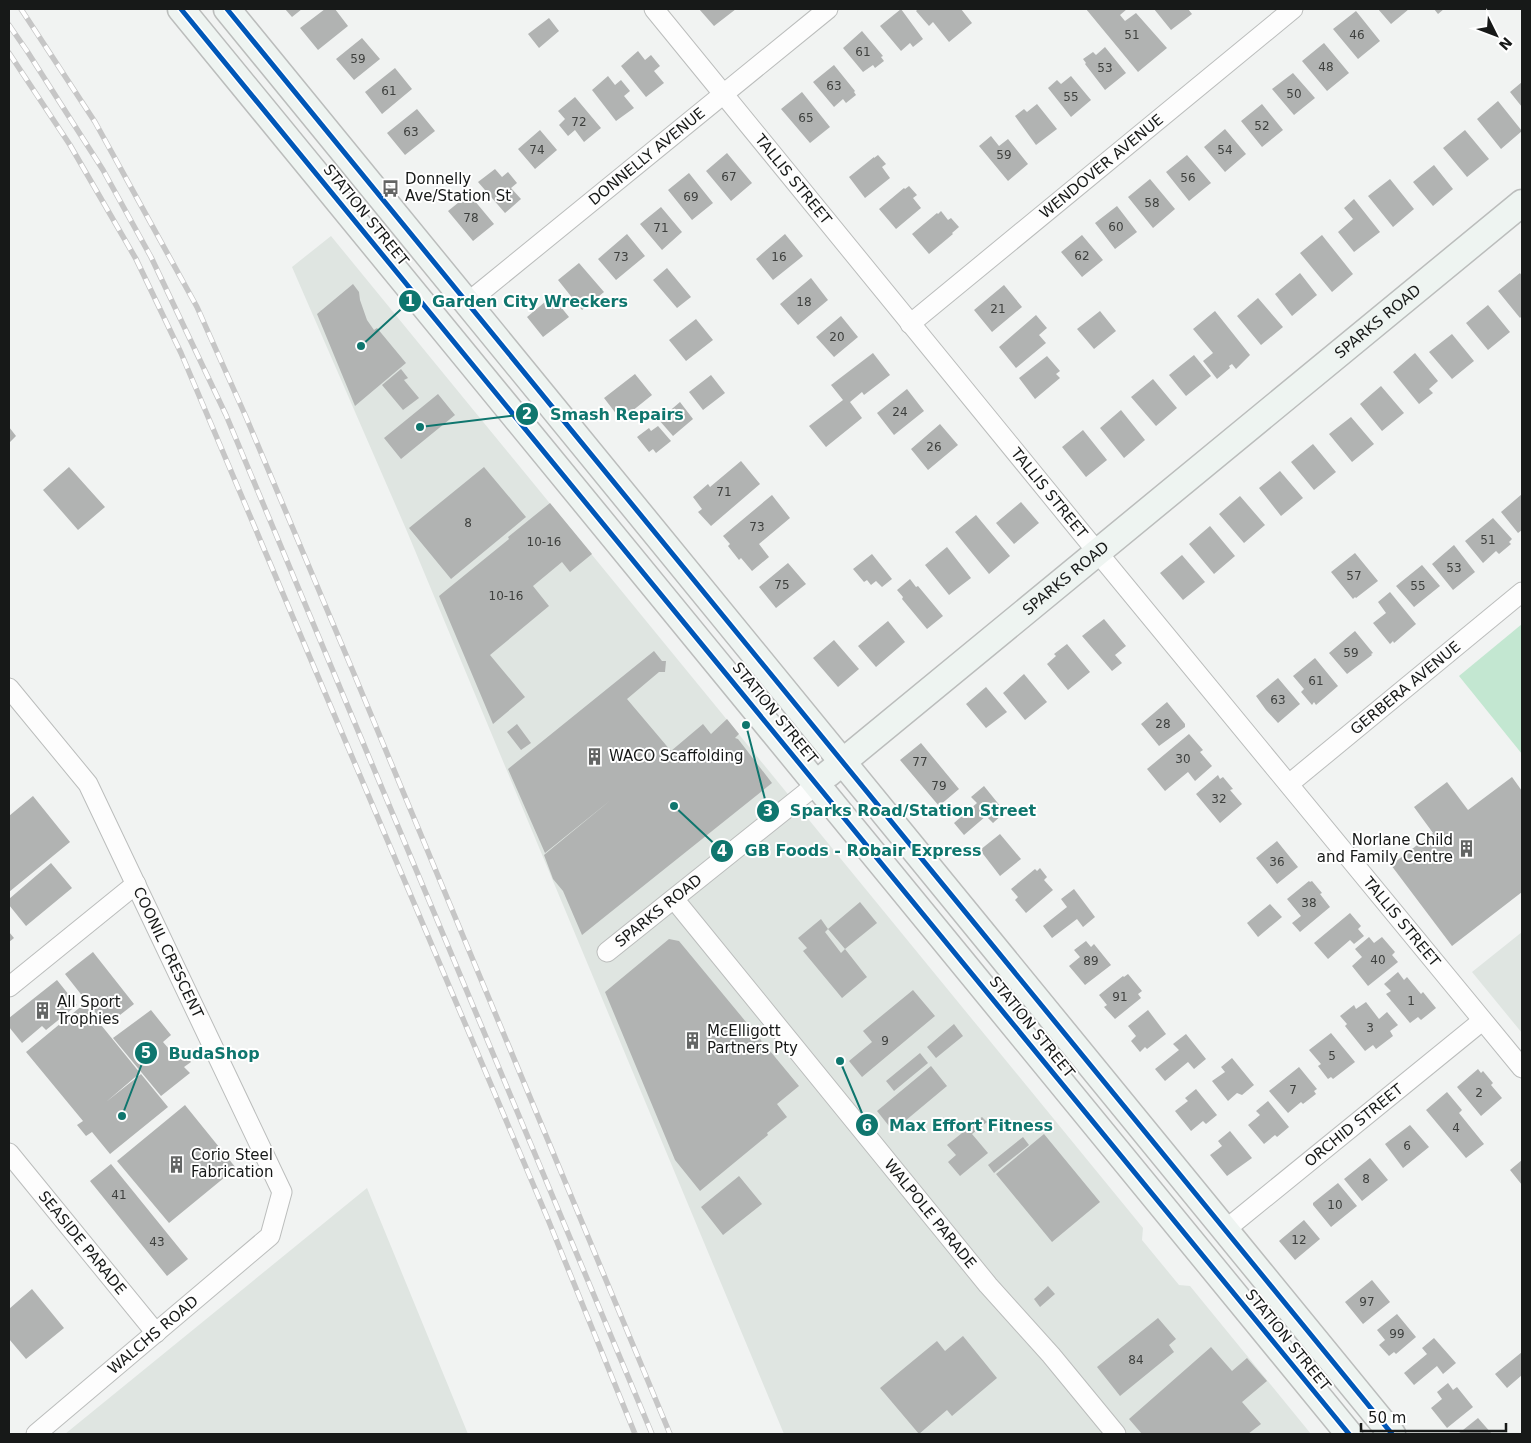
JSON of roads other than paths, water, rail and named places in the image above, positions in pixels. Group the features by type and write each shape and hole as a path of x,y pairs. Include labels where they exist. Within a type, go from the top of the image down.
{"main road":[{"name":"STATION STREET","path":"181,9 1349,1434"},
{"name":"STATION STREET","path":"227,9 1392,1434"},
{"name":"SPARKS ROAD","path":"817,784 1522,203"}],"street":[{"name":"TALLIS STREET","path":"654,9 722,95 1522,1068"},
{"name":"DONNELLY AVENUE","path":"468,303 828,9"},
{"name":"WENDOVER AVENUE","path":"910,324 1293,9"},
{"name":"GERBERA AVENUE","path":"1289,784 1522,592"},
{"name":"COONIL CRESCENT","path":"9,688 88,784 136,884 282,1192 270,1236"},
{"name":"SPARKS ROAD","path":"607,952 817,784"},
{"path":"9,987 136,884"},
{"name":"WALPOLE PARADE","path":"674,899 988,1285 1051,1355 1116,1434"},
{"name":"ORCHID STREET","path":"1225,1230 1482,1021"},
{"name":"SEASIDE PARADE","path":"9,1154 156,1333"},
{"name":"WALCHS ROAD","path":"36,1434 270,1236"}],"railway":[{"path":"21,9 95,122 197,307 246,417 352,669 670,1434"},
{"path":"9,25 103,170 151,257 226,415 652,1434"},
{"path":"9,53 70,145 136,259 181,353 547,1217 635,1434"}],"place":[{"name":"Donnelly Ave/Station St","path":"391,188"},
{"name":"Garden City Wreckers","path":"361,346"},
{"name":"Smash Repairs","path":"420,427"},
{"name":"Sparks Road/Station Street","path":"746,725"},
{"name":"WACO Scaffolding","path":"595,756"},
{"name":"GB Foods - Robair Express","path":"674,806"},
{"name":"Norlane Child and Family Centre","path":"1467,849"},
{"name":"All Sport Trophies","path":"43,1011"},
{"name":"McElligott Partners Pty","path":"693,1040"},
{"name":"Max Effort Fitness","path":"840,1061"},
{"name":"BudaShop","path":"122,1116"},
{"name":"Corio Steel Fabrication","path":"177,1164"}]}
